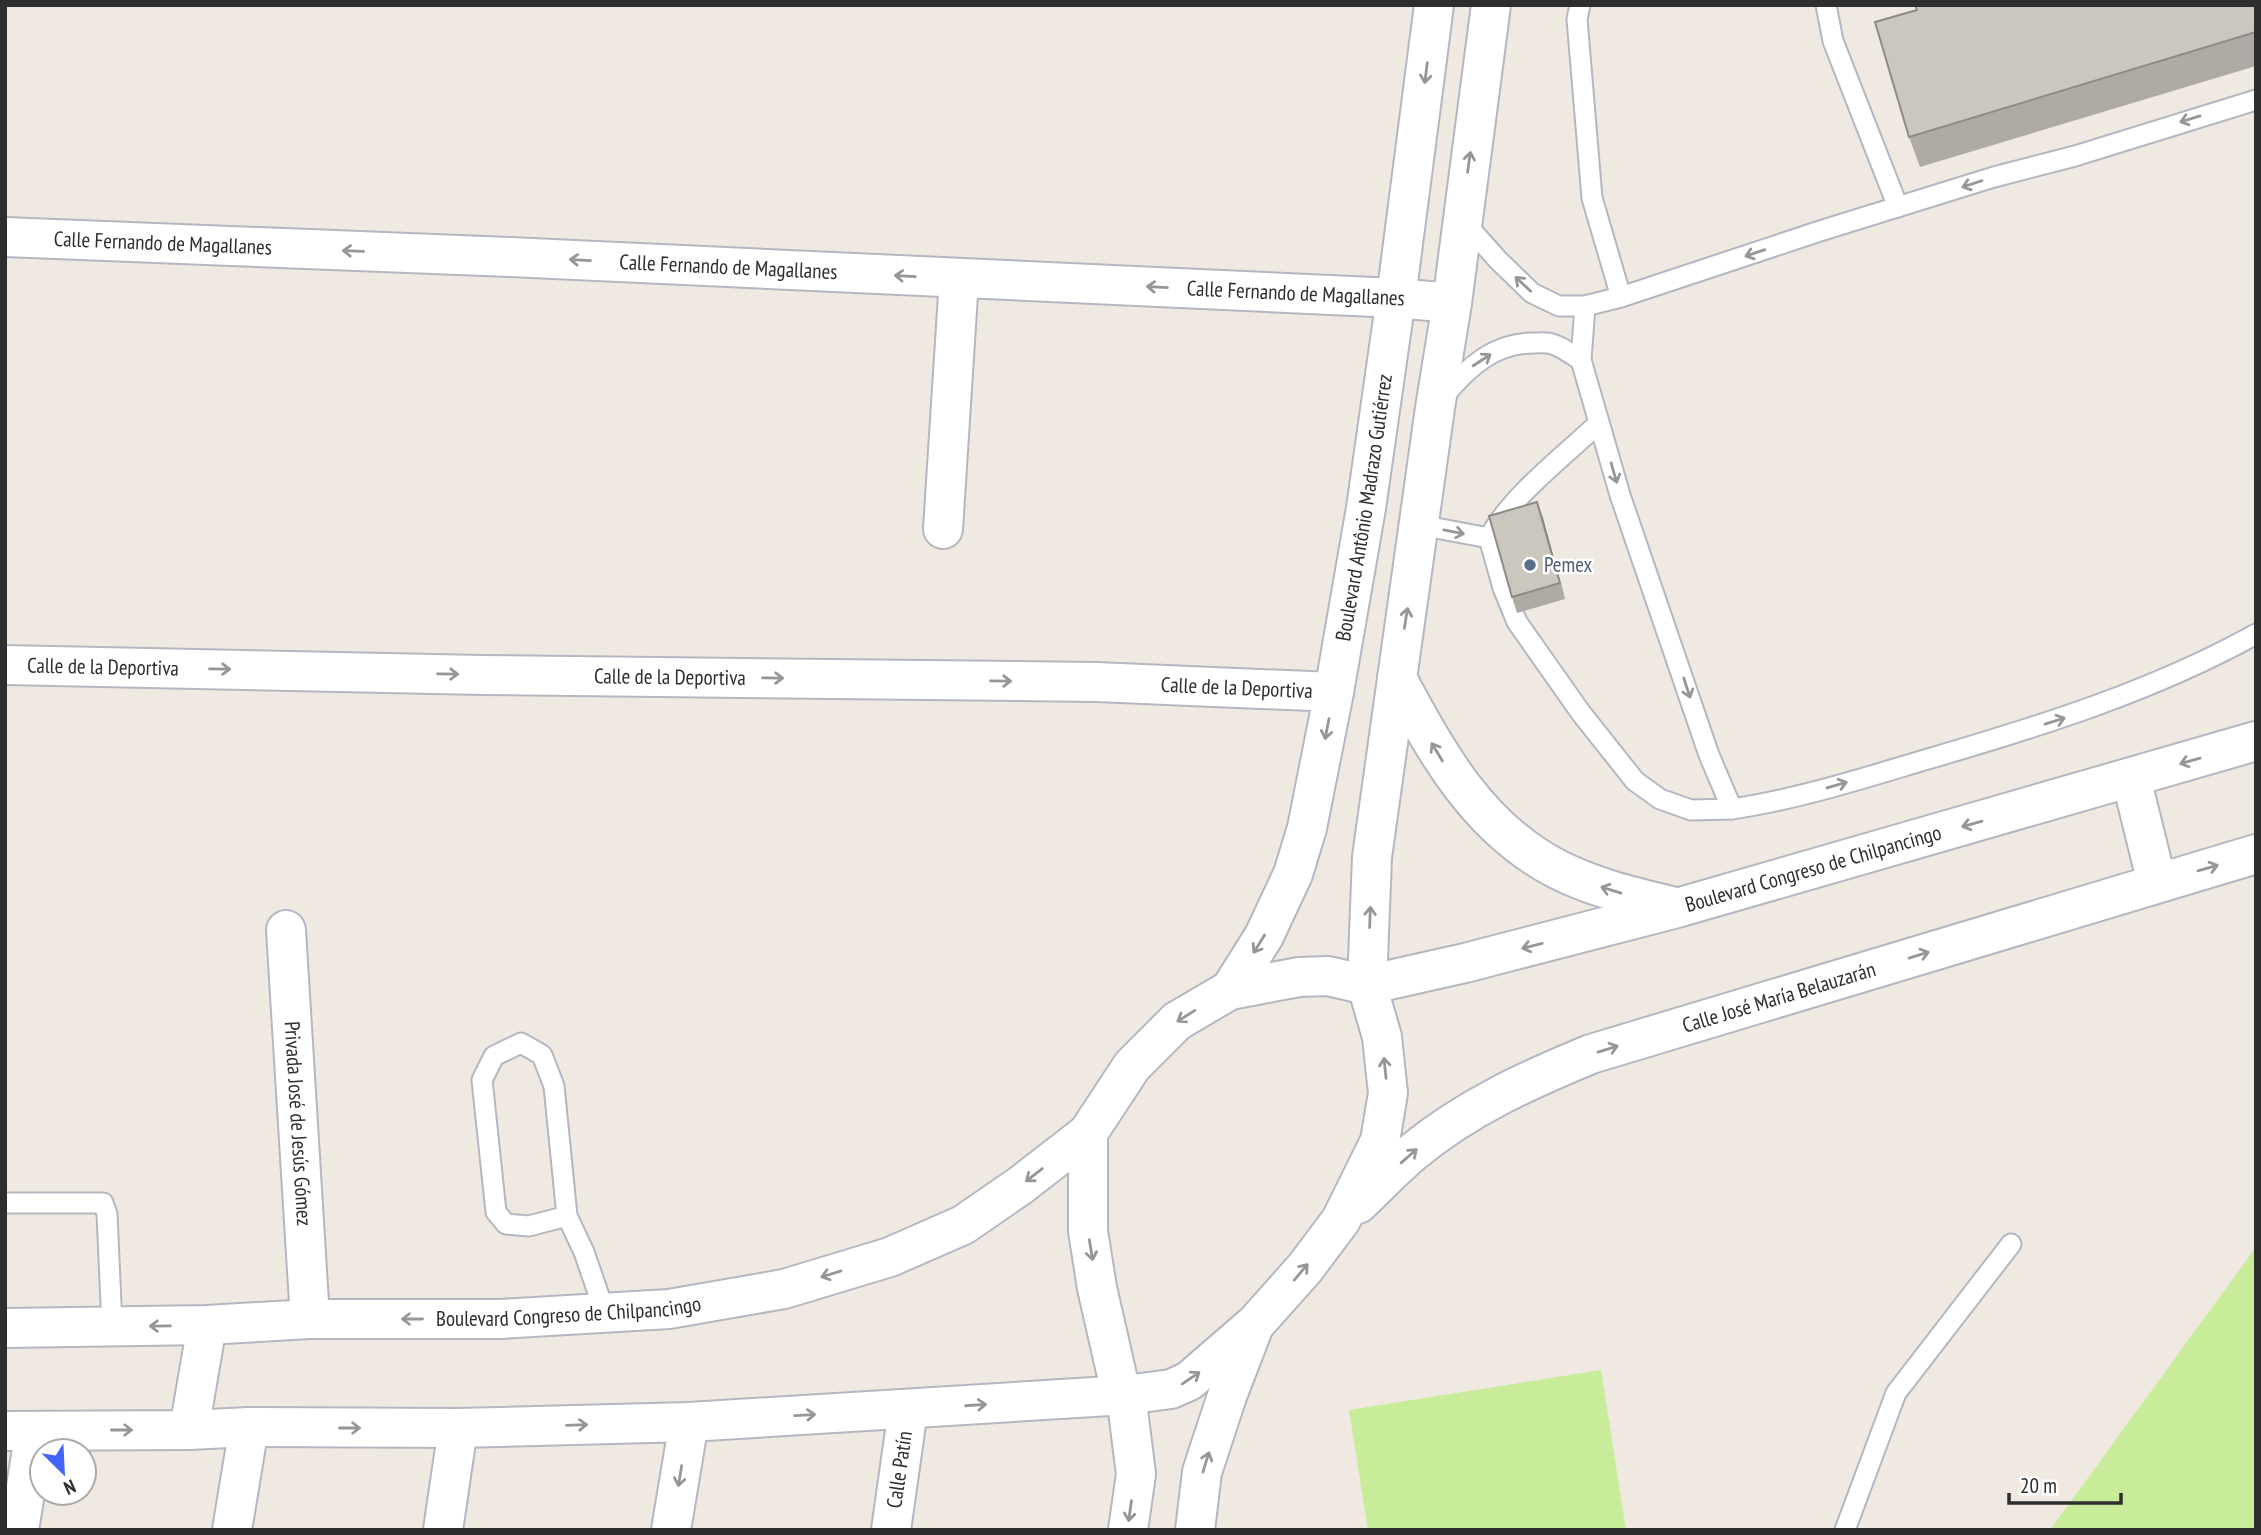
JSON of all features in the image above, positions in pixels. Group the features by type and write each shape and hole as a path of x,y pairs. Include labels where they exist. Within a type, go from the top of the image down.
{"street":[{"name":"Boulevard Antônio Madrazo Gutiérrez","path":"1230,990 1264,936 1293,874 1307,828 1366,508 1434,5"},
{"path":"19,1530 20,1431 249,1427 458,1428 689,1422 1126,1395 1171,1390 1189,1381 1256,1323 1305,1268 1341,1220 1380,1141 1388,1093 1382,1037 1367,985 1372,857 1452,303 1491,5"},
{"name":"Calle Fernando de Magallanes","path":"5,237 523,257 1396,298 1452,303"},
{"path":"943,529 959,279"},
{"name":"Calle de la Deportiva","path":"5,665 481,675 1096,682 1334,692"},
{"path":"1397,678 1440,757 1465,791 1493,822 1521,847 1559,870 1594,885 1677,908"},
{"name":"Boulevard Congreso de Chilpancingo","path":"1367,985 1465,963 1677,908 2256,741"},
{"path":"2131,778 2157,883"},
{"name":"Calle José María Belauzarán","path":"1341,1220 1414,1152 1463,1117 1519,1084 1579,1059 2256,854"},
{"name":"Privada José de Jesús Gómez","path":"286,930 310,1319"},
{"path":"1128,1530 1136,1474 1126,1395 1118,1380 1097,1288 1088,1231 1088,1133 1132,1066 1177,1021 1230,990 1299,977 1328,976 1367,985"},
{"name":"Boulevard Congreso de Chilpancingo","path":"5,1328 207,1325 310,1319 500,1319 669,1309 784,1289 890,1257 963,1224 1021,1185 1088,1133"},
{"path":"1195,1530 1202,1472 1227,1396 1256,1323"},
{"path":"189,1430 207,1325"},
{"name":"Calle Patín","path":"891,1530 908,1410"},
{"path":"671,1530 689,1422"},
{"path":"232,1530 249,1427"},
{"path":"443,1530 458,1428"}],"lane":[{"path":"1580,5 1577,19 1592,198 1621,297"},
{"path":"1826,5 1833,41 1898,207"},
{"path":"1461,219 1498,261 1532,293 1559,306 1585,306 1621,297 1994,177 2075,156 2256,100"},
{"path":"1585,306 1581,360 1620,495 1709,755 1732,809"},
{"path":"1435,408 1464,372 1502,348 1527,343 1552,344 1581,360"},
{"path":"1599,423 1512,507 1489,538 1503,588 1517,622 1581,713 1635,780 1660,799 1691,810 1732,809 1771,803 2072,715 2145,687 2256,634"},
{"path":"1420,525 1489,538"},
{"path":"567,1216 529,1226 506,1224 495,1212 482,1080 494,1056 521,1043 542,1055 554,1086 567,1216 584,1252 605,1313"},
{"path":"5,1203 103,1203 107,1214 112,1326"},
{"path":"1845,1530 1896,1393 2011,1244"}],"green space":[{"path":"2256,1247 2256,1530 2050,1530"},
{"path":"1601,1370 1626,1530 1368,1530 1349,1410"}],"building":[{"path":"1915,5 2256,5 2256,32 1909,137 1875,22 1917,10"},
{"name":"Pemex","path":"1537,502 1560,583 1512,597 1489,516"}],"place":[{"name":"Pemex","path":"1530,565"}]}
